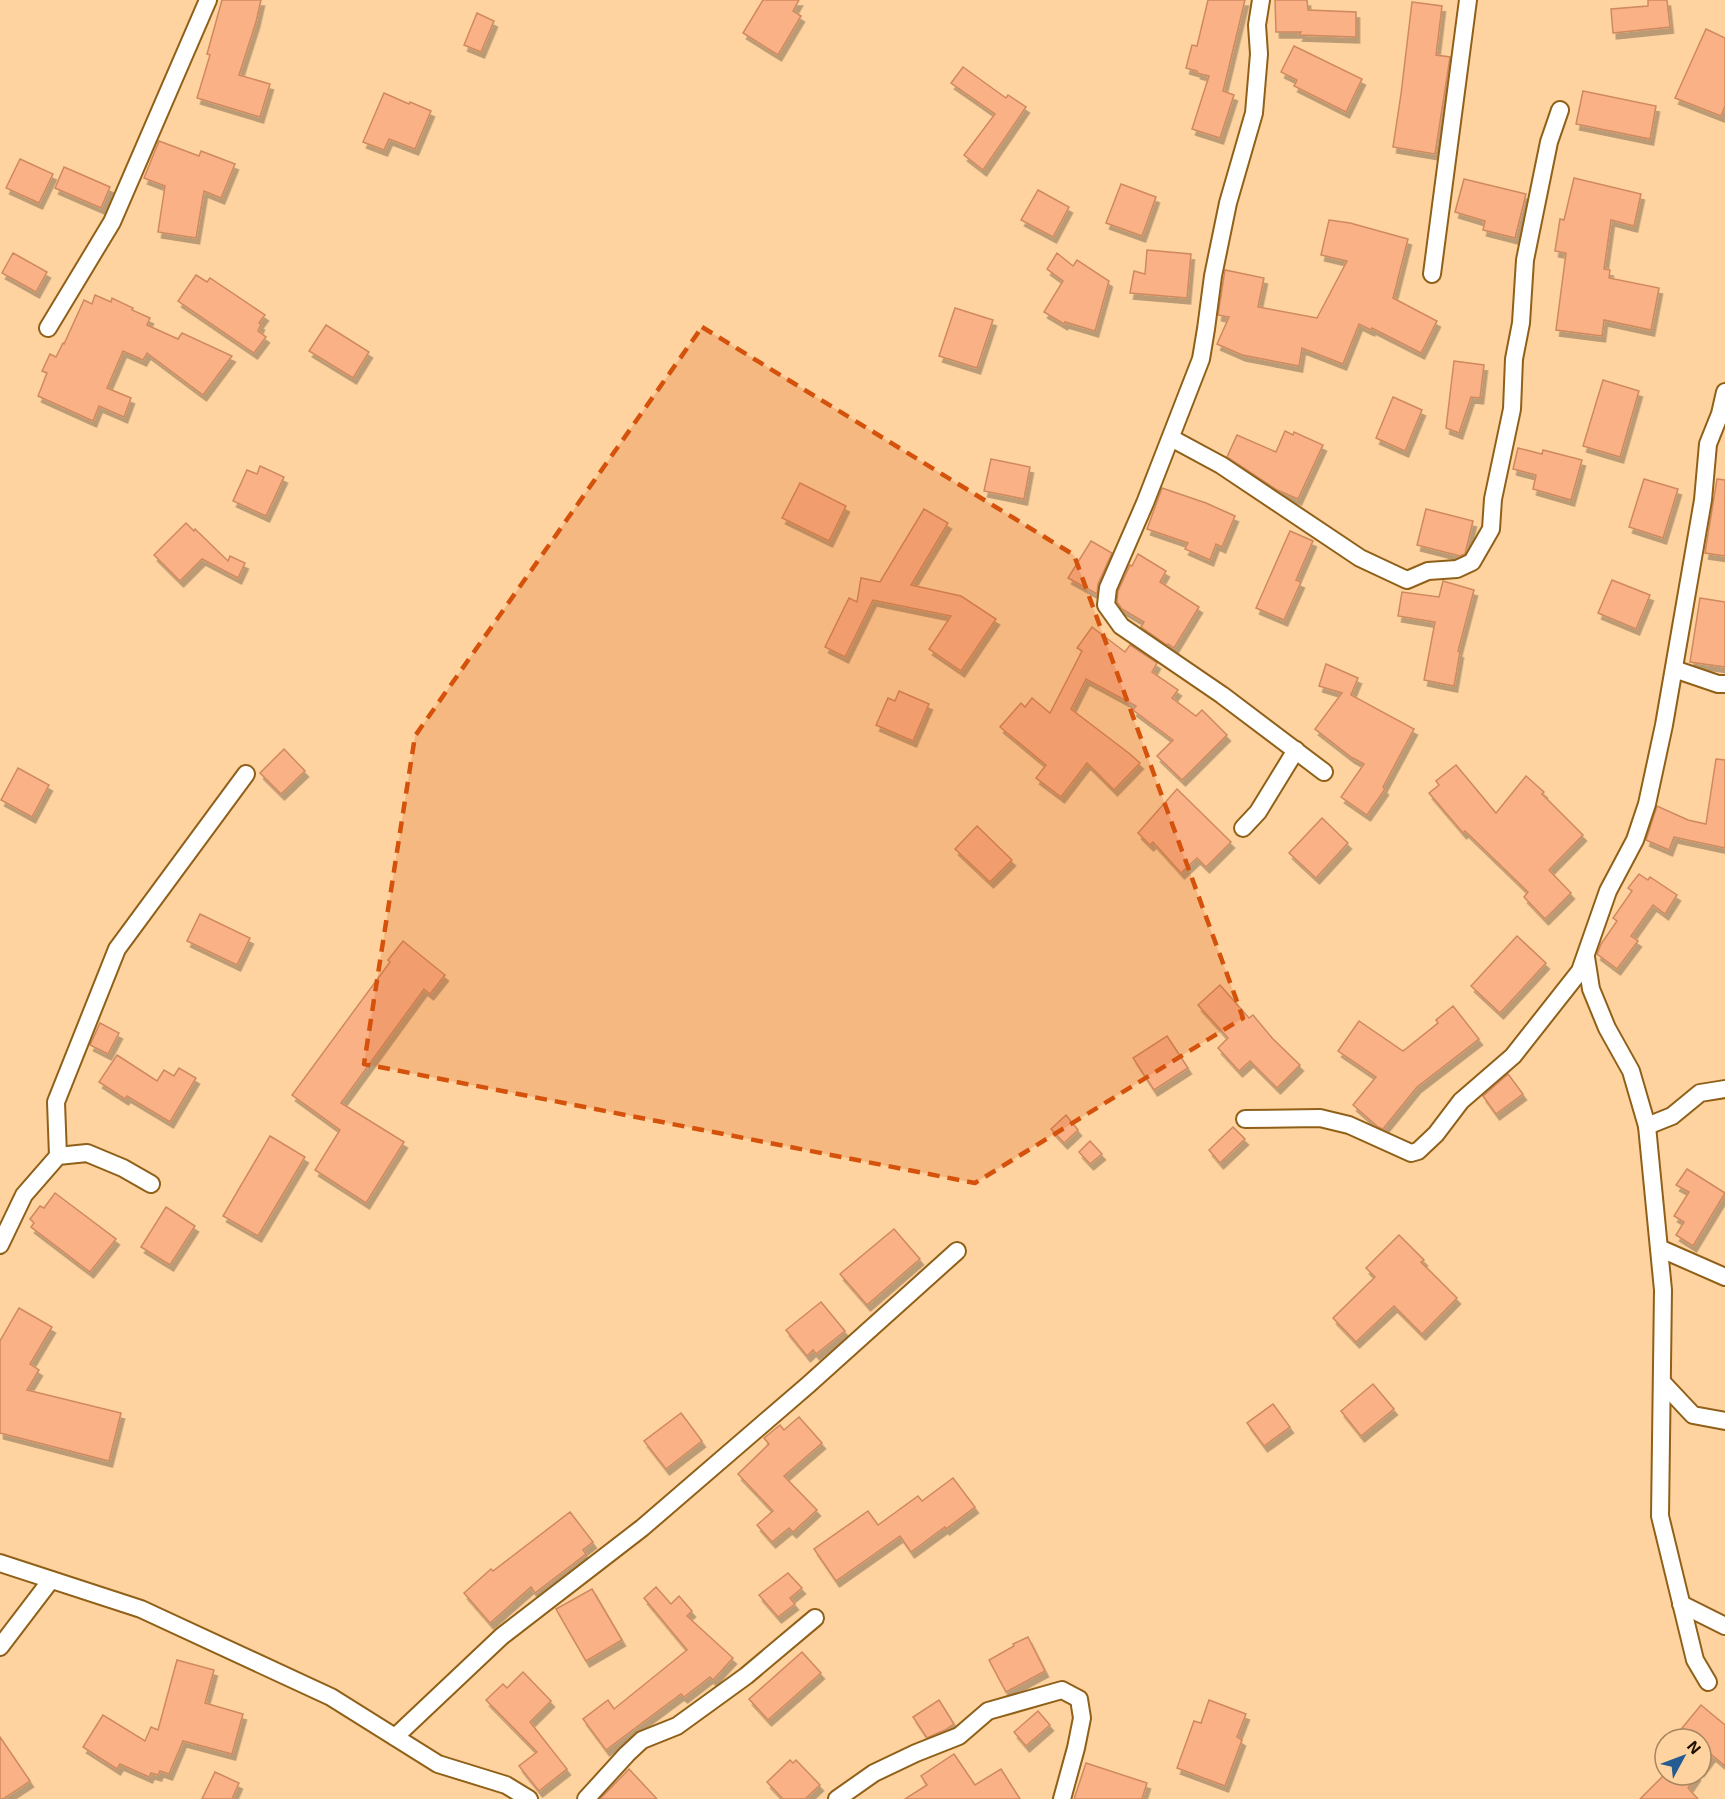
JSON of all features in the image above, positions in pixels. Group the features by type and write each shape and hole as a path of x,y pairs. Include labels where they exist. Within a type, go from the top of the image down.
{"street":[{"path":"48,328 112,222 208,0"},
{"path":"1261,0 1257,25 1259,54 1254,113 1228,203 1213,276 1200,360 1171,438 1108,588 1107,605 1122,626 1213,688 1324,772"},
{"path":"1432,274 1468,0"},
{"path":"1171,438 1221,465 1360,558 1407,580 1428,571 1457,569 1472,562 1491,530 1493,500 1512,409 1514,359 1521,323 1525,260 1547,157 1548,142 1560,110"},
{"path":"1245,1119 1320,1118 1349,1125 1411,1153 1418,1150 1436,1134 1461,1101 1513,1056 1580,970 1608,891 1635,840 1647,804 1674,669 1703,500 1708,444 1720,414 1725,392"},
{"path":"1674,669 1718,684 1725,684"},
{"path":"1242,828 1258,812 1296,750"},
{"path":"58,1156 56,1102 117,949 246,774"},
{"path":"1586,957 1591,989 1607,1028 1631,1071 1647,1126 1663,1290 1660,1515 1695,1660 1708,1682"},
{"path":"1647,1126 1672,1116 1700,1093 1725,1089"},
{"path":"0,1245 24,1195 58,1156 87,1153 123,1168 151,1184"},
{"path":"1659,1248 1725,1277"},
{"path":"395,1737 502,1636 642,1528 808,1385 957,1251"},
{"path":"1662,1382 1693,1415 1725,1421"},
{"path":"0,1563 141,1609 331,1697 438,1764 506,1785 529,1799"},
{"path":"0,1647 51,1580"},
{"path":"1681,1604 1725,1626"},
{"path":"586,1799 642,1740 676,1726 746,1676 815,1618"},
{"path":"837,1799 874,1773 916,1753 958,1737 988,1711 1062,1690 1079,1699 1082,1718 1062,1799"}],"highlighted area":[{"path":"702,327 1074,555 1243,1018 975,1183 364,1064 415,736"}],"building":[{"path":"222,0 261,0 239,75 270,84 260,117 197,98 210,55 207,54"},
{"path":"763,0 799,0 793,11 801,16 778,55 743,33"},
{"path":"1208,0 1245,0 1223,91 1234,95 1220,138 1192,129 1209,76 1186,68 1192,45 1197,46"},
{"path":"1275,0 1307,0 1308,10 1356,12 1356,37 1276,32"},
{"path":"1648,0 1667,0 1670,27 1613,33 1611,9 1648,6"},
{"path":"1412,2 1442,6 1436,55 1450,57 1435,154 1393,147"},
{"path":"477,13 494,21 481,52 464,45"},
{"path":"1706,29 1725,38 1725,106 1721,116 1675,98"},
{"path":"1294,46 1362,79 1346,112 1294,86 1297,80 1281,72"},
{"path":"963,67 1006,98 1008,95 1026,107 983,170 964,155 995,114 951,83"},
{"path":"1583,91 1656,106 1650,139 1576,124"},
{"path":"384,93 431,111 415,149 389,139 384,150 363,142"},
{"path":"159,141 199,156 201,151 235,164 221,198 204,191 196,238 158,232 165,186 144,178"},
{"path":"20,159 53,174 39,203 6,188"},
{"path":"64,167 110,187 101,208 55,188"},
{"path":"1574,178 1641,194 1634,226 1611,220 1604,269 1610,270 1609,278 1659,288 1651,330 1604,320 1602,336 1556,330 1566,253 1555,251 1560,219 1564,220"},
{"path":"1464,179 1526,194 1515,238 1483,230 1485,221 1455,212"},
{"path":"1121,184 1156,197 1142,236 1106,223"},
{"path":"1038,190 1069,207 1053,237 1021,220"},
{"path":"1329,220 1350,223 1408,239 1393,298 1437,321 1421,353 1372,328 1371,330 1359,324 1343,364 1302,348 1299,366 1242,355 1217,344 1229,317 1218,315 1225,270 1264,278 1258,307 1317,318 1347,261 1321,255"},
{"path":"1147,250 1191,254 1187,298 1130,293 1134,271 1145,274"},
{"path":"13,253 47,272 36,292 2,273"},
{"path":"1057,253 1073,266 1077,260 1109,281 1095,331 1065,322 1064,324 1044,312 1063,281 1047,269"},
{"path":"196,275 207,282 210,278 265,315 259,323 261,324 258,331 266,337 254,353 178,301"},
{"path":"95,295 111,302 112,298 133,308 132,310 150,318 147,325 178,339 182,333 232,356 203,395 147,353 143,360 123,351 107,388 131,398 124,417 99,406 93,421 38,396 47,373 42,371 50,354 56,357 84,300 92,304"},
{"path":"955,308 993,320 977,368 939,356"},
{"path":"326,325 369,352 353,378 309,351"},
{"path":"1454,361 1484,365 1480,398 1471,397 1459,433 1446,428"},
{"path":"1603,380 1639,391 1620,457 1583,446"},
{"path":"1393,397 1422,410 1405,451 1376,438"},
{"path":"1285,431 1293,435 1294,432 1323,445 1298,499 1277,490 1227,457 1237,435 1276,452"},
{"path":"1518,448 1542,454 1543,450 1582,460 1571,500 1533,489 1536,475 1513,469"},
{"path":"991,459 1030,467 1024,499 984,491"},
{"path":"260,466 284,477 266,516 233,501 247,470 257,474"},
{"path":"1644,479 1678,489 1663,538 1629,527"},
{"path":"1717,479 1725,480 1725,556 1705,553"},
{"path":"800,483 846,506 829,541 782,518"},
{"path":"1162,488 1235,516 1222,547 1216,544 1210,560 1185,549 1188,543 1147,529"},
{"path":"924,509 948,523 911,585 961,596 996,619 961,671 929,649 951,616 873,600 845,657 825,647 849,598 857,602 861,578 880,582"},
{"path":"1426,509 1473,521 1465,554 1460,556 1417,545"},
{"path":"186,523 228,561 230,556 245,563 238,578 202,559 180,581 154,555"},
{"path":"1290,531 1313,541 1296,580 1301,582 1284,620 1256,608"},
{"path":"1091,541 1112,553 1098,584 1097,594 1068,578"},
{"path":"1138,554 1166,571 1160,582 1199,607 1174,648 1141,627 1144,622 1122,609 1117,602 1118,591 1130,565 1132,566"},
{"path":"1612,580 1650,595 1636,629 1598,613"},
{"path":"1443,581 1474,590 1458,651 1460,652 1454,686 1424,680 1435,622 1398,616 1402,592 1439,597"},
{"path":"1700,598 1725,602 1725,667 1690,662"},
{"path":"1092,627 1125,652 1130,645 1157,663 1152,672 1178,690 1172,698 1196,716 1202,710 1227,735 1182,780 1157,756 1173,740 1133,710 1136,706 1086,679 1071,709 1140,763 1114,790 1087,763 1061,797 1036,778 1046,765 1000,727 1021,703 1025,707 1032,698 1050,713 1082,651 1077,648"},
{"path":"1326,664 1358,678 1351,695 1414,729 1383,787 1385,789 1367,815 1341,797 1364,764 1351,757 1315,729 1342,693 1319,686"},
{"path":"899,691 929,704 913,741 876,725 888,698 895,701"},
{"path":"284,749 305,771 281,794 260,773"},
{"path":"1716,759 1725,760 1725,848 1674,837 1669,850 1646,840 1657,806 1688,820 1706,824"},
{"path":"1456,765 1496,813 1526,776 1544,792 1542,794 1583,835 1549,870 1571,893 1545,919 1524,897 1528,892 1465,831 1463,833 1429,793 1439,785 1436,781"},
{"path":"18,768 49,785 32,817 1,800"},
{"path":"1177,789 1231,842 1206,867 1197,858 1181,873 1153,842 1150,845 1138,833"},
{"path":"1322,818 1348,843 1316,878 1289,853"},
{"path":"977,826 1012,860 990,882 955,849"},
{"path":"1639,874 1648,880 1650,877 1677,895 1665,914 1653,905 1631,936 1638,941 1617,969 1597,954 1617,921 1613,918 1632,891 1628,888"},
{"path":"200,914 250,938 237,965 187,941"},
{"path":"1517,936 1546,963 1500,1013 1471,986"},
{"path":"403,941 445,975 430,994 424,989 341,1103 404,1142 366,1203 315,1170 340,1130 292,1095"},
{"path":"1220,985 1249,1018 1253,1015 1273,1039 1300,1065 1277,1088 1250,1061 1239,1071 1218,1048 1228,1038 1198,1005"},
{"path":"1453,1006 1479,1039 1417,1087 1383,1129 1378,1127 1353,1105 1376,1077 1338,1051 1359,1021 1403,1051 1438,1023 1436,1020"},
{"path":"100,1023 119,1033 108,1054 90,1045"},
{"path":"1167,1036 1188,1068 1154,1090 1133,1058"},
{"path":"117,1055 157,1081 164,1070 174,1076 179,1068 196,1078 170,1122 127,1096 125,1099 99,1082"},
{"path":"1508,1074 1523,1094 1496,1114 1483,1096"},
{"path":"1066,1115 1078,1130 1064,1143 1051,1129"},
{"path":"1233,1127 1245,1139 1220,1163 1209,1150"},
{"path":"270,1136 305,1157 258,1236 223,1216"},
{"path":"1090,1141 1102,1154 1090,1164 1079,1152"},
{"path":"1687,1169 1725,1193 1693,1246 1676,1235 1684,1222 1674,1216 1689,1192 1676,1185"},
{"path":"55,1193 116,1239 90,1272 31,1227 34,1223 30,1219 40,1206 44,1208"},
{"path":"166,1207 195,1226 170,1265 141,1247"},
{"path":"894,1229 920,1259 867,1305 840,1274"},
{"path":"1399,1235 1424,1260 1421,1262 1457,1298 1422,1334 1394,1306 1356,1342 1333,1318 1375,1277 1366,1268"},
{"path":"821,1302 845,1331 816,1354 813,1350 807,1356 786,1330"},
{"path":"19,1308 52,1327 30,1364 39,1370 27,1390 121,1413 109,1461 0,1433 0,1341"},
{"path":"1373,1384 1394,1409 1361,1436 1341,1411"},
{"path":"1273,1404 1290,1427 1264,1446 1247,1423"},
{"path":"681,1413 702,1441 666,1469 644,1441"},
{"path":"799,1417 822,1443 784,1476 817,1510 793,1532 789,1528 772,1542 757,1525 773,1511 738,1474 769,1444 764,1438 780,1425 784,1430"},
{"path":"953,1478 975,1507 911,1552 900,1536 836,1581 814,1549 868,1511 878,1525 918,1496 922,1501"},
{"path":"570,1512 593,1542 583,1550 586,1554 535,1593 531,1587 490,1623 464,1593 491,1569 493,1571"},
{"path":"788,1573 802,1588 790,1598 795,1604 778,1617 759,1595"},
{"path":"656,1587 671,1604 679,1596 692,1611 687,1616 733,1658 713,1680 710,1677 684,1697 681,1694 606,1750 583,1719 608,1700 614,1709 687,1650 644,1598"},
{"path":"592,1589 622,1640 586,1661 556,1609"},
{"path":"1028,1637 1045,1671 1006,1692 989,1660"},
{"path":"802,1652 821,1673 768,1720 749,1699"},
{"path":"177,1660 214,1670 205,1703 243,1714 232,1754 183,1741 169,1774 160,1771 158,1775 151,1773 149,1777 120,1764 117,1769 83,1747 103,1715 145,1741 151,1727 158,1730"},
{"path":"523,1672 551,1701 530,1722 567,1769 539,1791 519,1766 537,1752 486,1700 503,1684 507,1688"},
{"path":"939,1700 954,1724 927,1738 913,1717"},
{"path":"1209,1700 1246,1714 1237,1737 1242,1740 1225,1786 1177,1768 1194,1721 1201,1723"},
{"path":"1701,1705 1725,1725 1725,1766 1713,1756 1713,1727 1683,1727"},
{"path":"1038,1711 1050,1725 1026,1746 1014,1732"},
{"path":"0,1737 30,1781 3,1799 0,1799"},
{"path":"954,1754 975,1785 1001,1769 1020,1799 905,1799 927,1785 921,1776"},
{"path":"790,1760 793,1763 796,1760 820,1785 805,1799 783,1799 767,1782"},
{"path":"1086,1763 1147,1783 1142,1799 1074,1799"},
{"path":"629,1769 657,1799 600,1799"},
{"path":"215,1772 239,1783 232,1799 202,1799"},
{"path":"1653,1786 1689,1787 1698,1799 1640,1799"}]}
